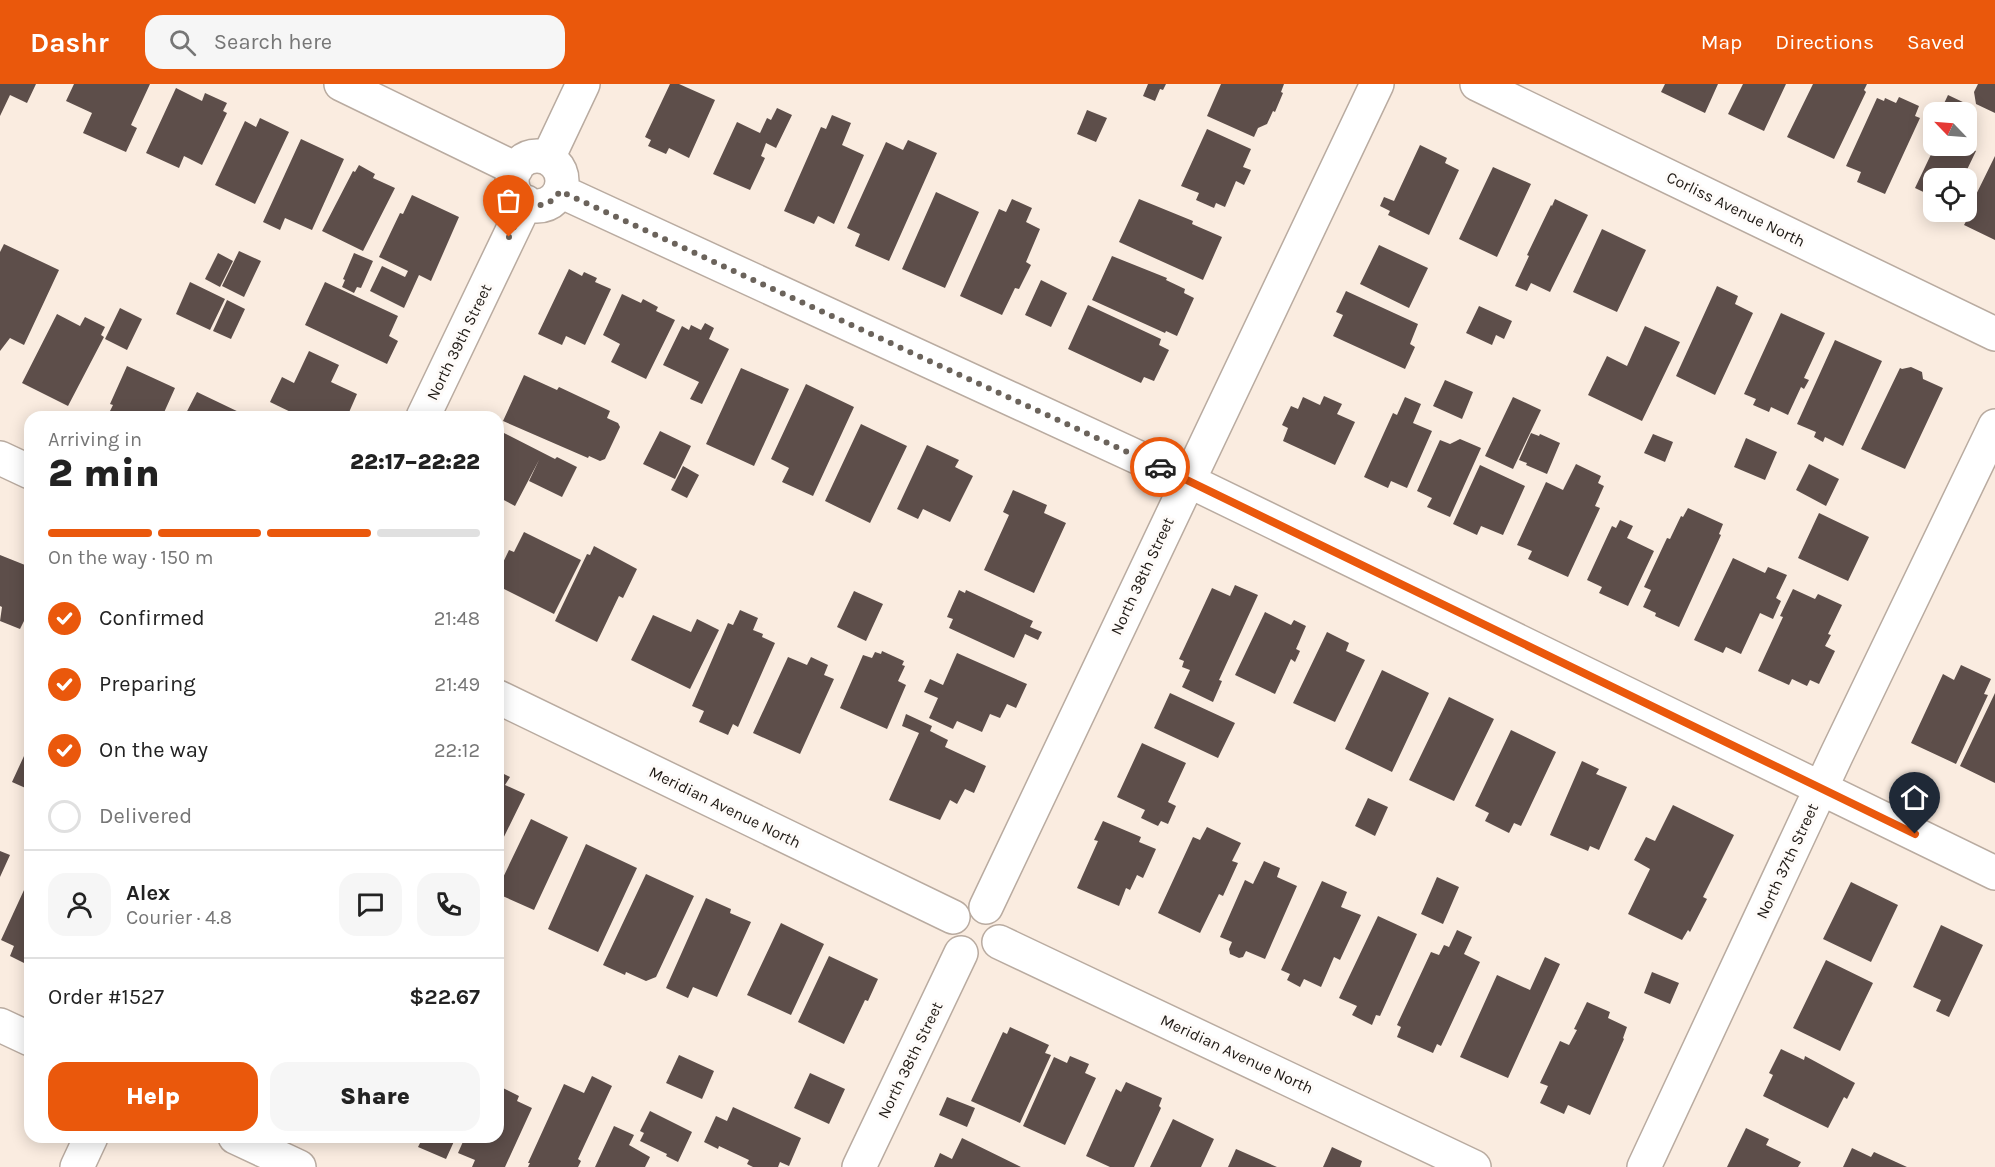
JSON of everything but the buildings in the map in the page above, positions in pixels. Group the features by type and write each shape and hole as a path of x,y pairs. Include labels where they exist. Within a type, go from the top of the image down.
{"street":[{"path":"341,84 516,169"},
{"path":"548,158 583,84"},
{"name":"North 38th Street","path":"986,907 1377,84"},
{"name":"Corliss Avenue North","path":"1478,84 1995,334"},
{"path":"533,156 548,158 561,171 560,191 553,200 546,204 538,206 526,202 513,188 516,169 525,159 533,156"},
{"path":"560,191 1187,480 1995,873"},
{"name":"North 39th Street","path":"426,411 526,202"},
{"name":"North 37th Street","path":"1644,1167 1821,789 1995,426"},
{"path":"0,458 24,469"},
{"name":"Meridian Avenue North","path":"504,700 953,917"},
{"path":"972,904 986,907 996,914 1000,922 1002,930 999,942 983,956 974,957 962,953 950,937 949,928 953,917 957,912 972,904"},
{"name":"Meridian Avenue North","path":"999,942 1474,1167"},
{"name":"North 38th Street","path":"859,1167 962,953"},
{"path":"0,1025 24,1036"},
{"path":"77,1167 88,1143"},
{"path":"248,1143 299,1167"}],"way so far":[{"path":"509,237 526,202 538,206 546,204 553,200 560,191 1160,467"}],"route":[{"path":"1160,467 1915,834"}]}
